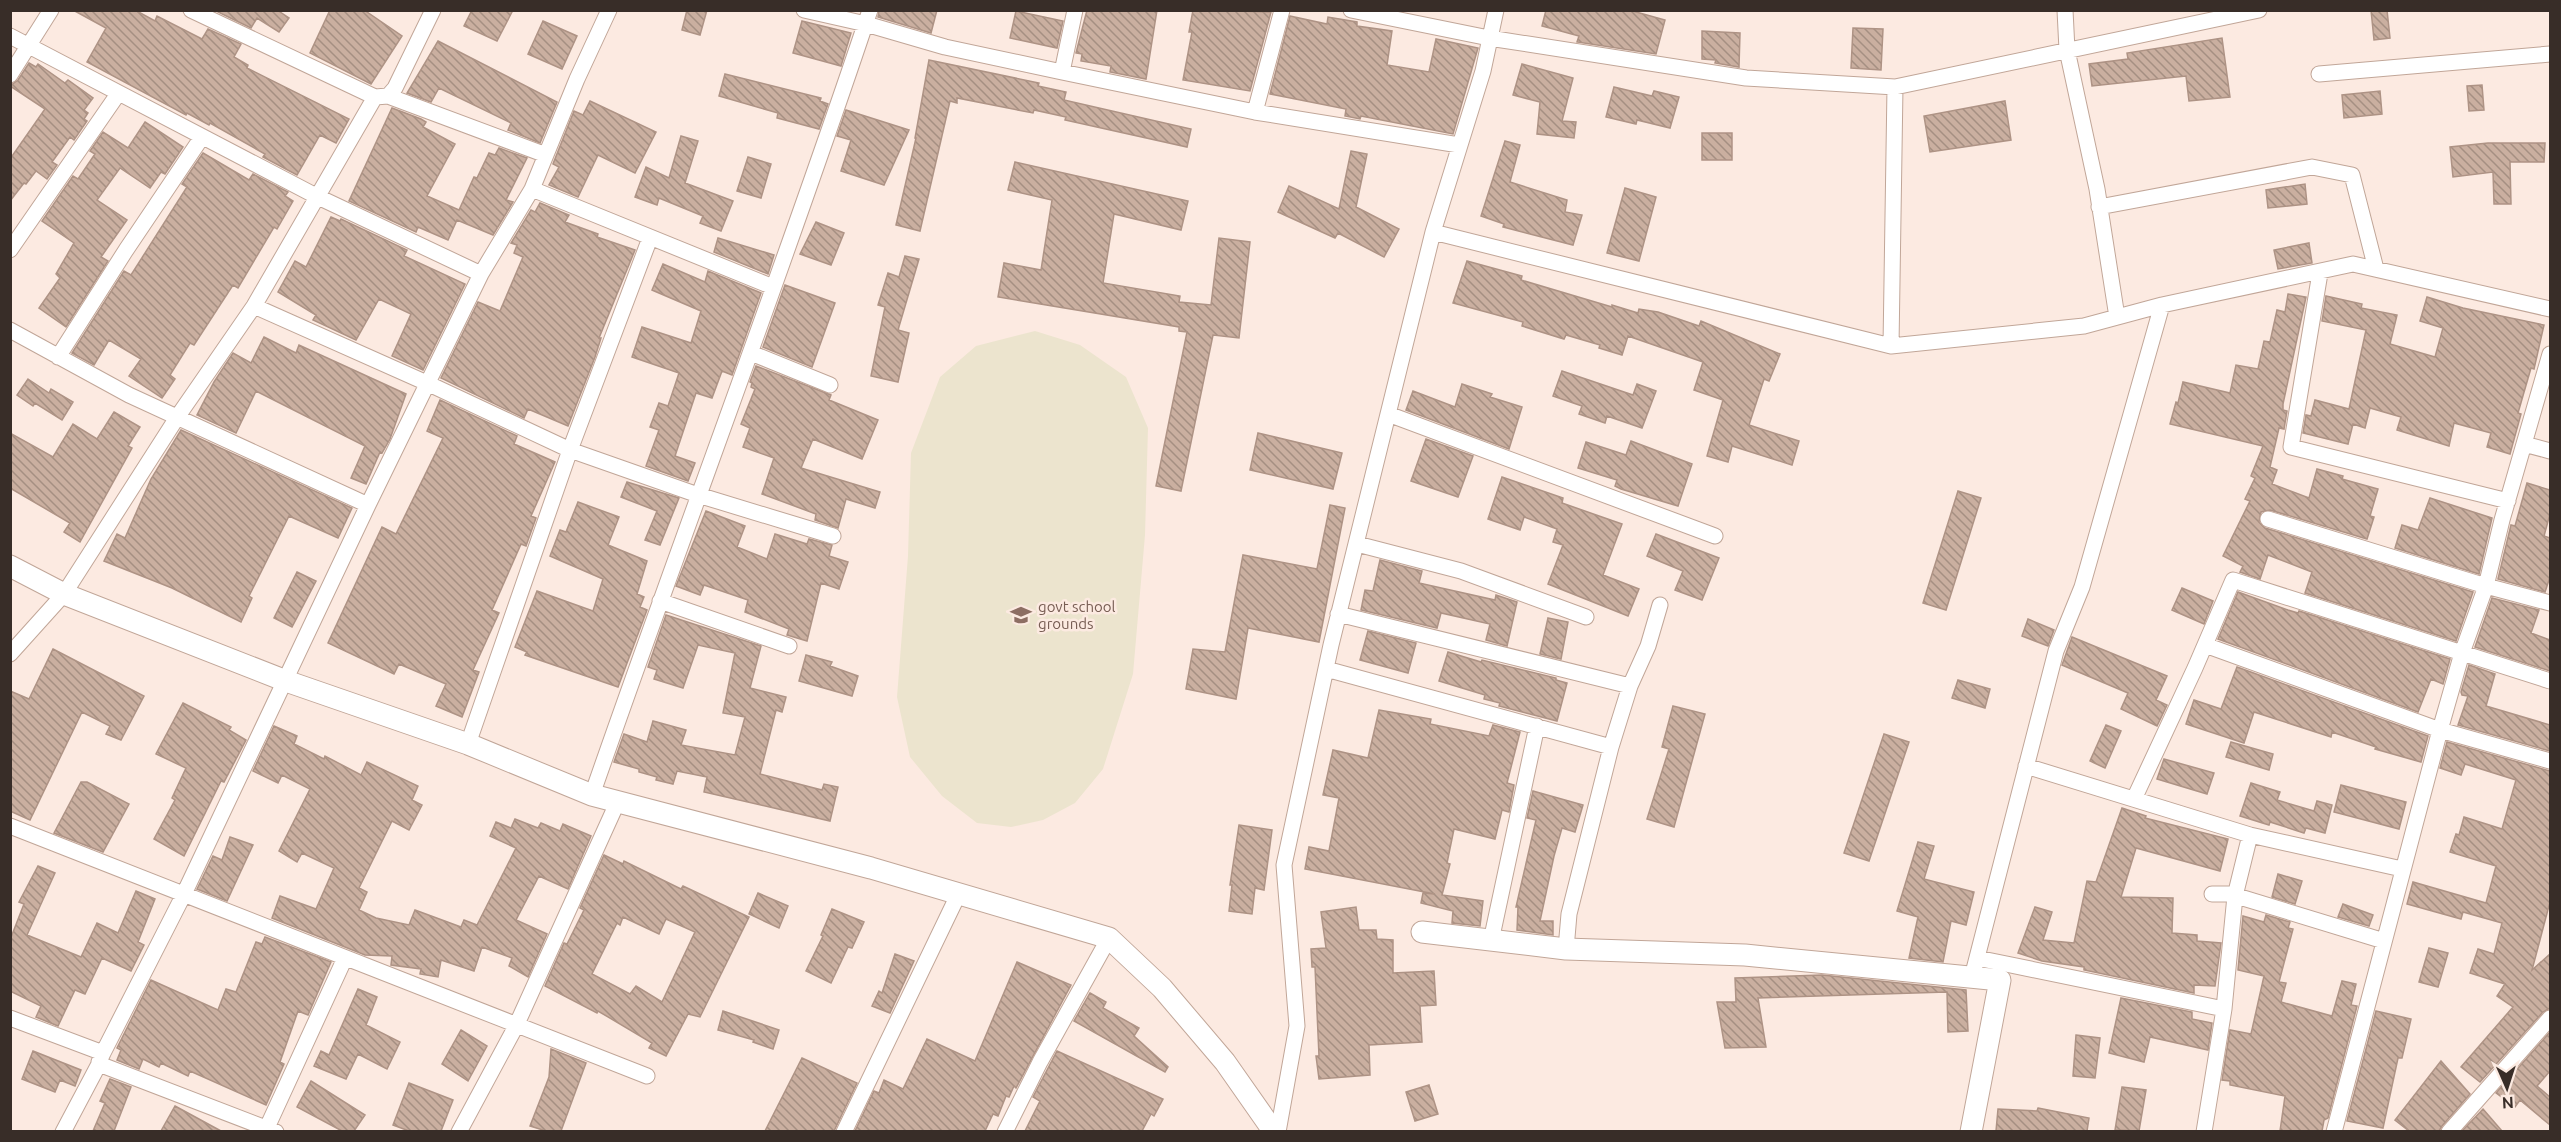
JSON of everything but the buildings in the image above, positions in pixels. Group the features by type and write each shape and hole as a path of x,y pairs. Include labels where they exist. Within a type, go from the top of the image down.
{"main road":[{"path":"10,566 64,594 286,681 468,744 592,795 959,893 1109,938 1162,988 1225,1062 1276,1131"},
{"path":"1422,932 1566,949 1745,955 1975,968 2000,980 1971,1131"}],"street":[{"path":"10,75 51,10"},
{"path":"191,10 382,97 546,155"},
{"path":"10,654 64,594 178,416 254,306 316,196 382,97 395,88 433,10"},
{"path":"63,1131 183,896 368,505 481,274 532,189 577,79 609,10"},
{"path":"804,10 868,17 945,47 1255,112 1459,145"},
{"path":"1062,72 1075,10"},
{"path":"1255,112 1282,10"},
{"path":"1352,10 1489,38 1746,78 1895,87 2259,10"},
{"path":"1276,1131 1297,1026 1284,865 1338,614 1433,232 1483,71 1496,10"},
{"path":"2065,10 2067,50 2099,207 2117,317"},
{"path":"592,795 698,495 751,353 868,17"},
{"path":"10,36 316,196 481,274"},
{"path":"2319,74 2550,54"},
{"path":"1891,346 1895,87"},
{"path":"10,250 118,94"},
{"path":"58,357 202,137"},
{"path":"2099,207 2312,167 2352,175 2376,269"},
{"path":"532,189 773,287"},
{"path":"1433,232 1891,346 2084,326 2162,305 2320,273 2353,264 2550,309"},
{"path":"468,744 570,450 650,238"},
{"path":"2320,273 2291,447 2508,501"},
{"path":"2162,305 2082,587 2056,651 1975,968 2224,1009"},
{"path":"254,306 570,450 698,495 833,536"},
{"path":"10,330 129,395 178,416 248,452 368,505"},
{"path":"751,353 830,384"},
{"path":"2334,1131 2440,730 2462,653 2486,585 2550,354"},
{"path":"1388,414 1715,536"},
{"path":"2524,444 2550,451"},
{"path":"2268,519 2550,603"},
{"path":"1357,544 1461,571 1587,617"},
{"path":"2133,799 2233,580 2550,681"},
{"path":"660,601 789,646"},
{"path":"1566,949 1569,914 1611,747 1630,686 1648,646 1660,605"},
{"path":"1338,614 1630,686"},
{"path":"2205,645 2440,730 2550,761"},
{"path":"1326,669 1611,747"},
{"path":"1491,941 1537,726"},
{"path":"2026,766 2250,835 2403,869"},
{"path":"459,1131 516,1026 618,801"},
{"path":"10,826 183,896 647,1076"},
{"path":"2204,1131 2224,1009 2235,896 2250,835"},
{"path":"844,1131 959,893"},
{"path":"2212,894 2235,896 2384,941"},
{"path":"1005,1131 1040,1062 1109,938"},
{"path":"10,1018 269,1130 345,958"},
{"path":"2449,1131 2550,1017"}],"shaded area":[{"name":"govt school grounds","path":"1035,331 1080,345 1126,377 1148,428 1145,535 1133,674 1103,769 1075,803 1043,820 1011,827 977,823 942,796 910,757 897,697 908,556 911,453 940,377 976,346"}],"place":[{"name":"govt school grounds","path":"1021,615"}]}
